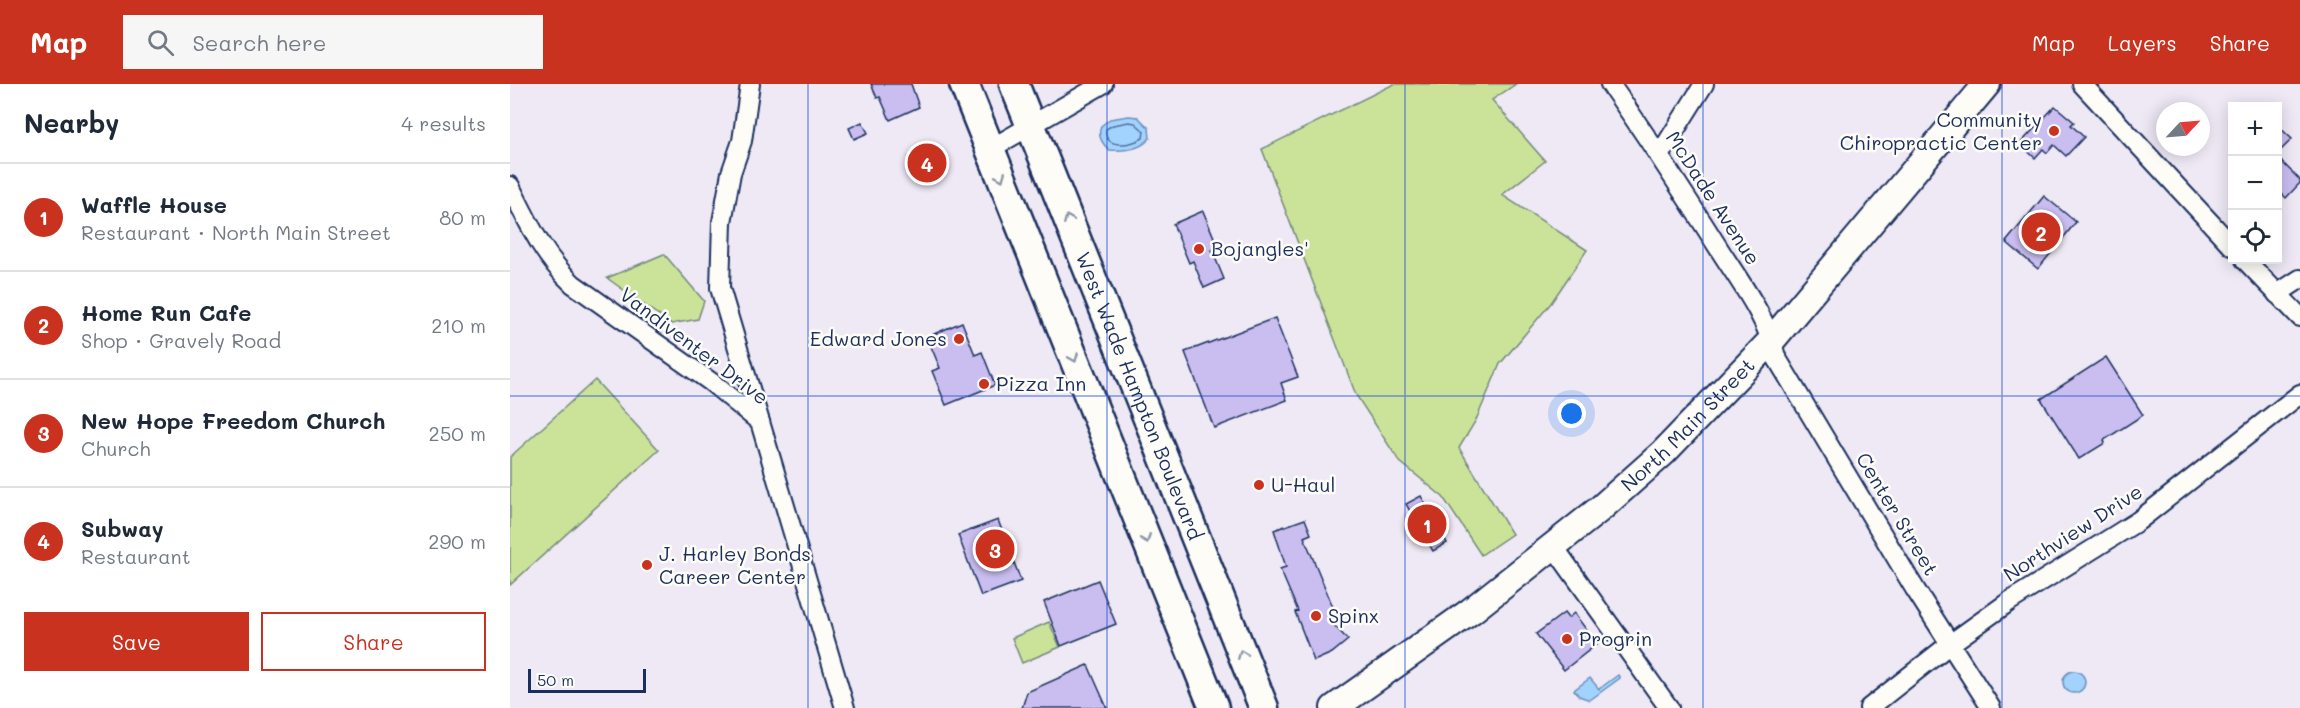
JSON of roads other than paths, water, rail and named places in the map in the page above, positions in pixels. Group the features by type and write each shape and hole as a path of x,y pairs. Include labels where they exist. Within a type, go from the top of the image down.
{"main road":[{"path":"964,84 1214,708"},
{"name":"West Wade Hampton Boulevard","path":"1014,84 1264,708"},
{"name":"North Main Street","path":"1334,708 1471,611 1554,547 1663,453 1772,340 1987,84"}],"street":[{"path":"750,84 742,141 731,173 722,222 720,288 760,422"},
{"path":"990,149 1103,84"},
{"name":"McDade Avenue","path":"1610,84 1660,154 1757,309 1772,340"},
{"path":"1660,154 1704,84"},
{"path":"2082,84 2228,242"},
{"name":"Vandiventer Drive","path":"510,186 544,252 560,272 573,284 711,382 760,422 845,708"},
{"path":"2249,264 2300,317"},
{"path":"2277,294 2300,279"},
{"name":"Center Street","path":"1772,340 1776,357 1991,708"},
{"name":"Northview Drive","path":"1869,708 1950,644 2010,601 2138,521 2300,394"},
{"path":"1554,547 1669,708"}],"water":[{"path":"1138,117 1149,128 1150,138 1137,147 1126,150 1109,150 1101,139 1101,126 1110,119"},
{"path":"2074,671 2084,678 2085,682 2078,692 2074,693 2064,686 2063,682 2070,672"},
{"path":"1618,675 1620,678 1590,700 1579,696 1574,690 1590,678 1599,689"}],"place":[{"name":"Community Chiropractic Center","path":"2054,131"},
{"name":"Subway","path":"927,163"},
{"name":"Home Run Cafe","path":"2041,232"},
{"name":"Bojangles'","path":"1199,249"},
{"name":"Edward Jones","path":"959,339"},
{"name":"Pizza Inn","path":"984,384"},
{"name":"U-Haul","path":"1259,485"},
{"name":"Waffle House","path":"1427,524"},
{"name":"New Hope Freedom Church","path":"995,549"},
{"name":"J. Harley Bonds Career Center","path":"647,565"},
{"name":"Spinx","path":"1316,616"},
{"name":"Progrin","path":"1567,639"}]}
